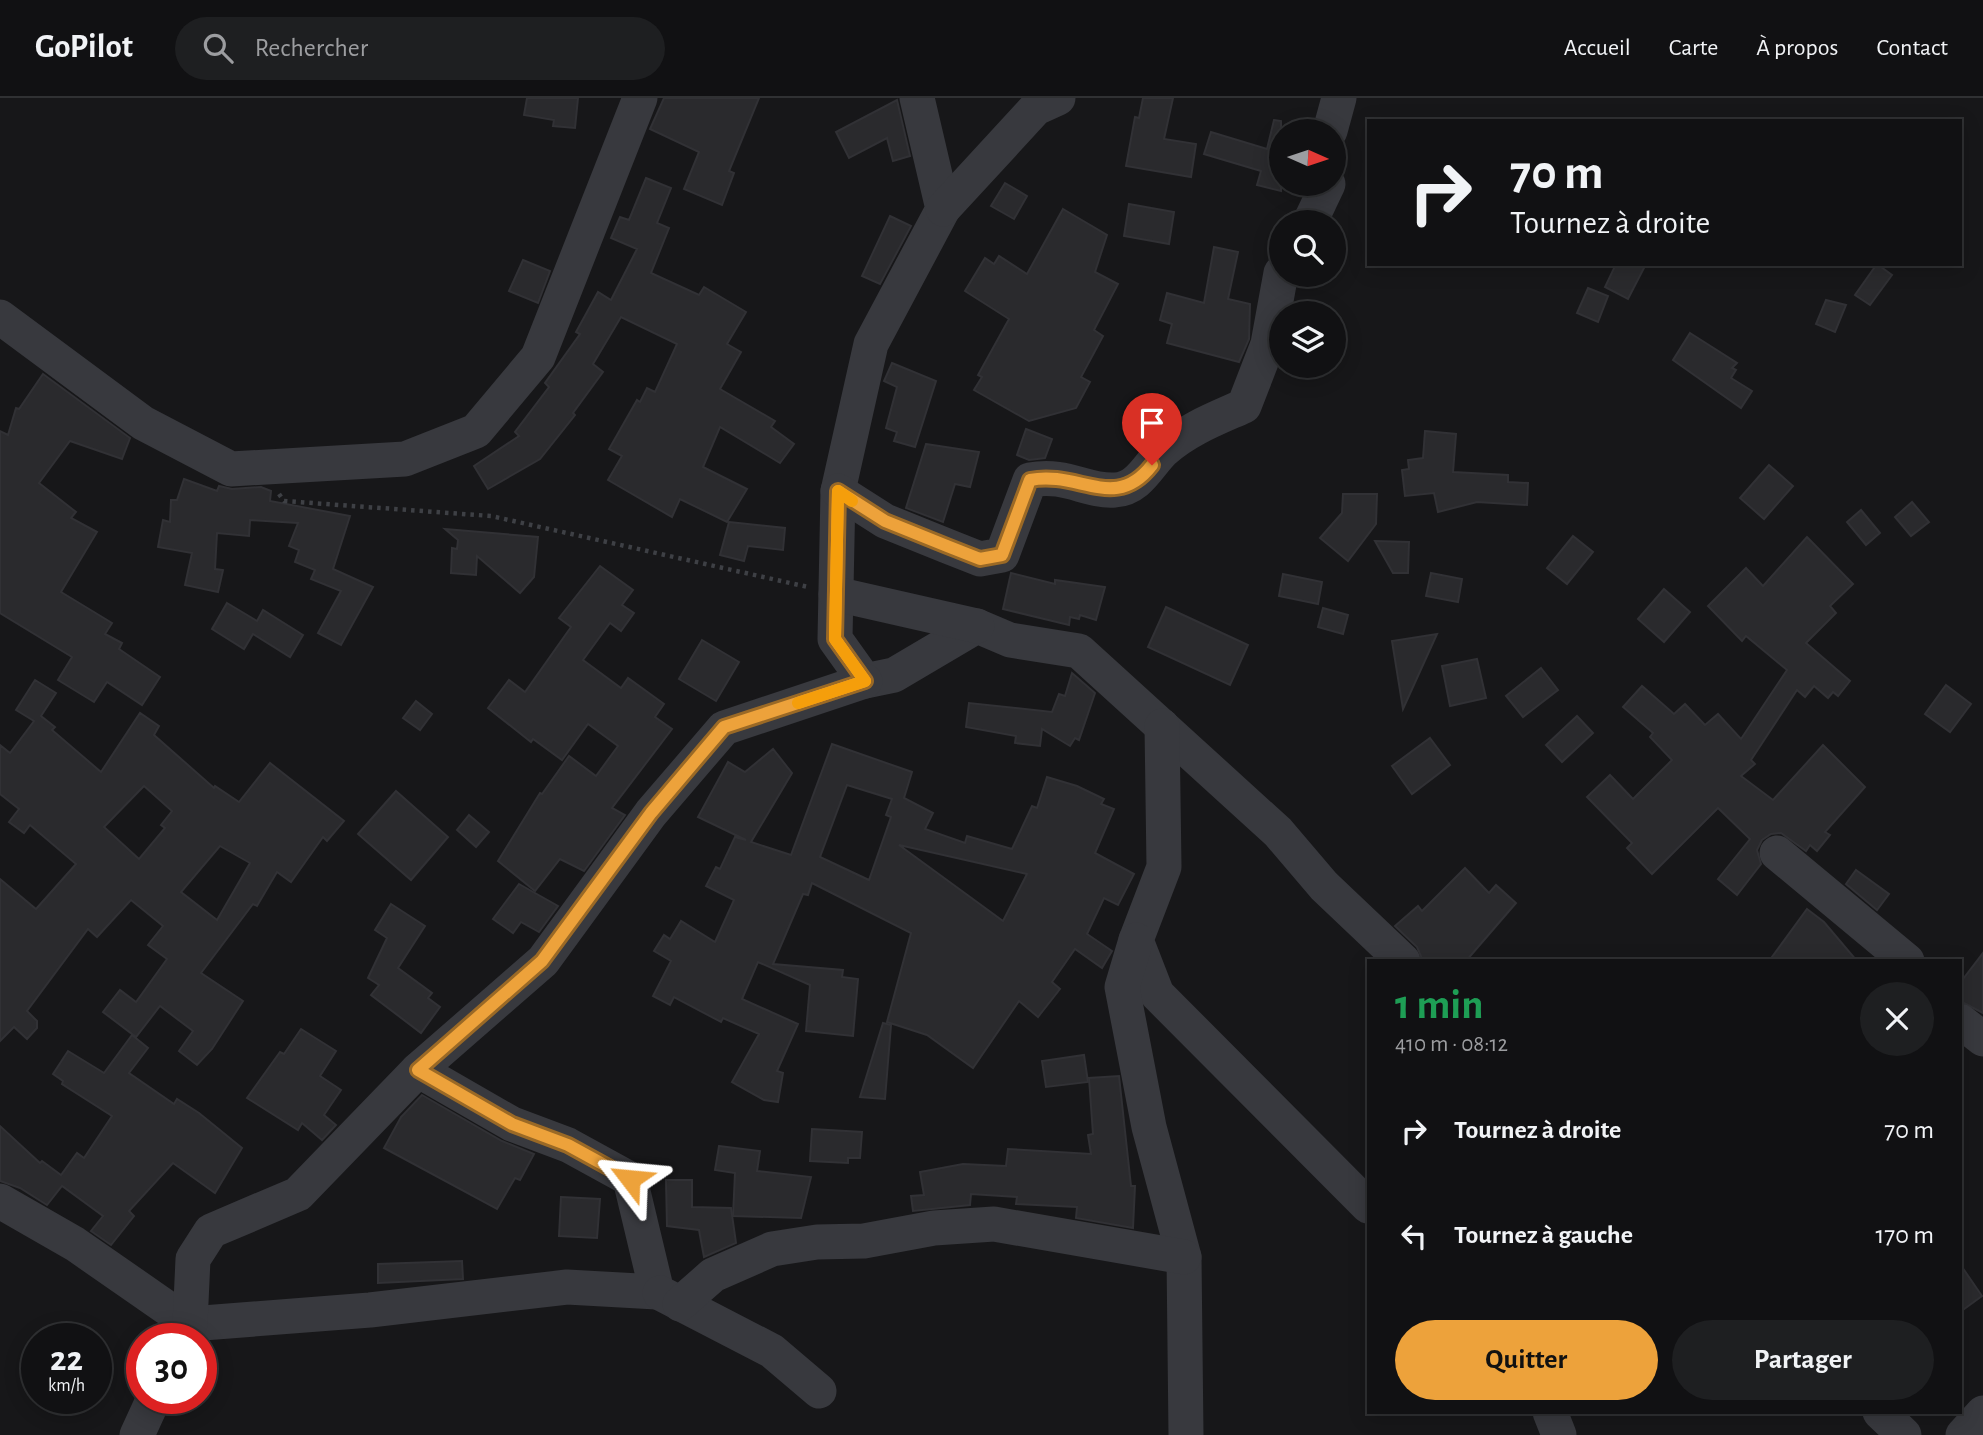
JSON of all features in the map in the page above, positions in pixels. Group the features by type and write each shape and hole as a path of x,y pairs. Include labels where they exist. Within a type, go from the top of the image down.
{"street":[{"path":"0,317 143,424 231,469 405,459 476,430 538,357 640,98"},
{"path":"917,98 943,209"},
{"path":"865,681 835,639 838,491 870,344 943,209 1036,108 1058,98"},
{"path":"1333,119 1339,98"},
{"path":"838,491 885,521 980,559 1002,555 1030,480 1050,476 1116,491 1141,479 1162,452 1191,429 1244,406 1268,344 1278,287"},
{"path":"836,593 976,626 1010,640 1079,652 1278,832 1324,886 1401,959"},
{"path":"187,1323 193,1259 211,1231 298,1194 418,1070 542,961 651,813 724,727 865,681 894,675 976,626"},
{"path":"1162,726 1164,867 1136,940 1122,987 1149,1127 1184,1257 1186,1435"},
{"path":"1777,853 1906,959"},
{"path":"1136,940 1157,994 1367,1205"},
{"path":"1962,1023 1983,1039"},
{"path":"418,1070 512,1124 568,1145 630,1179 668,1298"},
{"path":"0,1201 75,1244 176,1323"},
{"path":"668,1298 772,1249 817,1242 864,1241 934,1228 994,1224 1184,1257"},
{"path":"217,1327 567,1287 668,1298 772,1351 819,1391"},
{"path":"1963,1435 1983,1413"},
{"path":"136,1435 146,1414"},
{"path":"1550,1414 1559,1435"},
{"path":"1882,1414 1904,1435"}],"path":[{"path":"276,491 284,501 491,516 836,593"}],"building":[{"path":"527,98 578,98 575,128 553,126 554,120 524,115"},
{"path":"664,98 759,98 729,171 734,173 722,205 684,189 699,152 650,129"},
{"path":"1143,98 1173,98 1164,139 1196,144 1191,177 1126,166 1135,117 1139,118"},
{"path":"897,100 910,156 893,161 887,138 849,158 836,132"},
{"path":"1211,132 1267,149 1269,141 1269,188 1257,185 1261,171 1204,154"},
{"path":"646,178 671,188 657,223 669,228 651,273 699,295 704,287 746,312 727,344 741,352 720,389 775,421 771,427 794,444 780,463 720,427 703,467 747,489 727,522 680,499 672,517 608,480 622,456 609,449 637,400 640,402 647,388 655,392 677,344 621,317 593,364 603,372 573,413 575,415 540,459 488,489 474,466 519,436 515,432 549,387 545,383 580,334 576,332 598,292 611,300 637,249 611,238 620,217 629,220"},
{"path":"1005,183 1027,196 1014,219 991,206"},
{"path":"1129,204 1174,212 1169,244 1124,236"},
{"path":"1063,209 1107,235 1095,272 1118,284 1094,330 1103,336 1081,377 1090,382 1076,408 1029,421 974,390 982,377 978,375 1009,319 965,291 985,258 994,264 999,256 1027,274"},
{"path":"890,216 911,226 880,284 862,276"},
{"path":"1214,247 1238,252 1228,299 1250,304 1249,339 1239,362 1167,343 1172,324 1160,320 1167,293 1204,303"},
{"path":"523,260 550,271 538,303 509,291"},
{"path":"1615,266 1645,266 1628,299 1605,287"},
{"path":"1876,266 1892,275 1870,305 1855,295"},
{"path":"1588,288 1608,296 1598,322 1577,313"},
{"path":"1826,300 1846,305 1835,332 1816,324"},
{"path":"1690,333 1737,363 1732,368 1736,370 1731,378 1752,391 1741,408 1673,360"},
{"path":"892,363 936,381 915,447 894,441 897,432 886,428 897,387 884,381"},
{"path":"43,374 130,438 122,459 70,441 39,483 76,512 71,518 97,532 61,592 112,623 105,634 122,643 119,649 160,677 142,705 107,682 94,702 58,680 72,657 0,613 0,431 8,435 16,408 19,409"},
{"path":"1026,429 1052,439 1045,458 1029,460 1017,455"},
{"path":"1425,431 1456,434 1453,472 1508,475 1508,482 1528,483 1527,505 1477,502 1438,512 1434,493 1405,496 1402,470 1409,469 1408,460 1423,458"},
{"path":"926,444 979,452 970,487 955,484 943,522 906,508"},
{"path":"1769,465 1793,486 1764,519 1740,498"},
{"path":"184,479 217,491 219,486 232,489 261,487 271,491 270,501 350,516 333,569 373,587 341,645 318,633 341,591 311,579 315,570 295,562 299,550 289,546 298,523 250,520 249,536 217,533 215,569 223,570 218,592 185,585 192,553 158,547 163,520 170,522 171,500 177,500"},
{"path":"1343,494 1377,494 1376,524 1348,561 1320,538 1342,513"},
{"path":"1912,502 1929,522 1911,536 1895,517"},
{"path":"1861,510 1880,533 1866,545 1847,522"},
{"path":"729,522 785,528 783,550 748,546 744,561 720,555"},
{"path":"445,529 538,537 534,577 520,593 477,556 476,575 451,573 452,548 457,549 458,540"},
{"path":"1573,536 1593,552 1567,584 1547,568"},
{"path":"1807,537 1853,584 1830,606 1836,613 1806,643 1850,681 1838,696 1833,692 1828,698 1814,686 1805,697 1797,690 1751,760 1755,764 1741,776 1773,800 1823,745 1865,787 1825,832 1830,835 1817,851 1810,845 1806,851 1781,833 1771,834 1762,840 1757,850 1761,864 1737,895 1718,879 1750,839 1718,808 1652,874 1627,848 1632,843 1587,797 1610,775 1633,799 1672,760 1650,737 1653,733 1623,707 1642,686 1674,714 1685,704 1705,725 1718,714 1741,739 1787,670 1746,636 1742,641 1708,606 1746,568 1763,586"},
{"path":"1375,541 1409,542 1408,573 1393,573"},
{"path":"600,566 633,590 622,605 634,613 621,631 610,623 583,660 621,688 628,678 664,704 655,717 672,729 612,808 625,815 584,871 560,859 535,891 498,861 540,793 542,794 569,756 596,776 618,746 588,724 562,760 533,739 531,742 488,708 509,680 525,692 571,627 559,618"},
{"path":"1011,573 1055,584 1055,580 1105,587 1096,620 1080,615 1079,619 1070,617 1069,625 1003,609"},
{"path":"1431,573 1462,579 1458,602 1426,596"},
{"path":"1283,574 1322,582 1318,604 1279,596"},
{"path":"1664,589 1690,612 1664,642 1638,619"},
{"path":"227,603 257,621 263,610 303,635 290,657 253,634 244,649 212,629"},
{"path":"1166,607 1248,645 1230,685 1148,647"},
{"path":"1323,608 1348,615 1343,634 1318,627"},
{"path":"1437,634 1403,709 1392,641"},
{"path":"702,640 739,662 716,701 679,679"},
{"path":"1477,659 1486,698 1450,706 1442,666"},
{"path":"1541,668 1558,690 1523,717 1506,696"},
{"path":"1072,673 1095,693 1079,740 1075,738 1070,746 1042,729 1040,746 1015,743 1016,736 966,727 969,703 1052,712 1059,694 1065,696"},
{"path":"35,680 56,693 41,716 55,727 52,730 101,772 140,713 159,726 154,735 214,788 215,786 239,802 270,763 344,821 327,841 323,837 291,882 277,872 257,906 253,904 201,973 243,1001 212,1049 197,1065 179,1051 193,1031 160,1006 136,1037 103,1012 120,990 136,1002 167,959 148,945 163,926 131,900 97,937 88,929 27,1011 37,1021 37,1028 27,1039 14,1027 0,1041 0,879 36,909 76,864 30,825 24,833 9,822 19,809 0,794 0,745 10,753 34,721 16,710","holes":["144,786 172,811 161,825 165,828 139,859 104,827","220,846 250,863 217,920 181,892"]},
{"path":"1946,685 1971,704 1950,732 1925,714"},
{"path":"416,701 432,714 420,730 403,718"},
{"path":"1577,716 1593,733 1562,762 1546,745"},
{"path":"1430,738 1450,765 1412,794 1392,766"},
{"path":"832,744 912,772 904,798 933,813 925,829 965,843 967,836 1012,849 1032,806 1037,808 1047,777 1077,786 1104,799 1101,804 1114,809 1095,853 1134,874 1118,905 1104,898 1087,934 1112,951 1102,968 1075,949 1052,982 1060,989 1038,1017 1019,1001 973,1068 927,1035 887,1022 911,933 812,883 808,895 803,894 773,964 843,970 842,977 858,979 853,1036 806,1031 810,985 758,962 742,999 798,1024 777,1071 783,1073 778,1102 764,1100 732,1082 759,1034 723,1018 721,1022 674,997 670,1005 653,996 671,961 654,951 664,935 670,939 681,921 715,942 734,900 706,886 716,867 720,869 735,837 746,840 698,817 728,762 745,772 773,749 792,773 751,842 791,855","holes":["847,785 892,799 886,815 891,817 869,880 820,857","899,845 961,859 1027,874 1003,921"]},
{"path":"396,791 448,837 411,880 358,834"},
{"path":"469,815 489,832 476,847 457,830"},
{"path":"1465,868 1489,893 1496,885 1516,903 1468,959 1422,959 1417,947 1395,926 1418,906 1422,911"},
{"path":"1856,870 1889,894 1877,910 1846,884"},
{"path":"519,884 558,906 539,932 521,922 513,933 493,919"},
{"path":"391,904 425,926 398,968 432,993 428,998 440,1007 421,1033 371,995 379,985 368,978 387,938 375,930"},
{"path":"1807,909 1824,922 1855,959 1770,959"},
{"path":"1983,953 1983,1013 1962,1002 1962,980"},
{"path":"883,1023 891,1025 885,1099 860,1097"},
{"path":"301,1029 336,1051 320,1076 341,1090 324,1115 336,1125 322,1140 302,1123 298,1130 247,1098 280,1052 284,1054"},
{"path":"132,1035 148,1048 129,1073 174,1104 177,1099 199,1113 242,1148 215,1193 173,1163 129,1211 134,1216 111,1245 91,1231 103,1216 62,1186 47,1205 20,1188 0,1181 0,1126 40,1163 42,1161 61,1175 77,1153 84,1158 112,1116 62,1084 63,1081 53,1074 68,1051 104,1073"},
{"path":"1084,1055 1088,1082 1046,1087 1042,1061"},
{"path":"1119,1076 1131,1186 1135,1186 1133,1228 1076,1218 1077,1207 1016,1204 1017,1197 971,1194 970,1205 913,1211 911,1196 924,1195 920,1172 963,1164 1006,1166 1008,1149 1091,1154 1088,1135 1093,1134 1089,1078"},
{"path":"422,1095 502,1141 534,1154 520,1180 515,1178 497,1209 384,1148 401,1117"},
{"path":"812,1129 862,1132 860,1158 848,1158 848,1163 810,1161"},
{"path":"719,1146 760,1151 757,1171 811,1177 801,1218 733,1216 735,1173 715,1170"},
{"path":"666,1180 692,1180 692,1207 731,1208 736,1243 704,1257 699,1230 667,1226"},
{"path":"561,1197 600,1199 597,1238 559,1236"},
{"path":"462,1261 463,1279 378,1283 378,1264"},
{"path":"1962,1267 1982,1296 1962,1311"}],"slow traffic":[{"path":"798,703 865,681 835,639 838,491 852,501"}],"route":[{"path":"630,1179 568,1145 512,1124 418,1070 542,961 651,813 724,727 865,681 835,639 838,491 885,521 980,559 1002,555 1030,480 1050,476 1116,491 1141,479 1152,465"}]}
